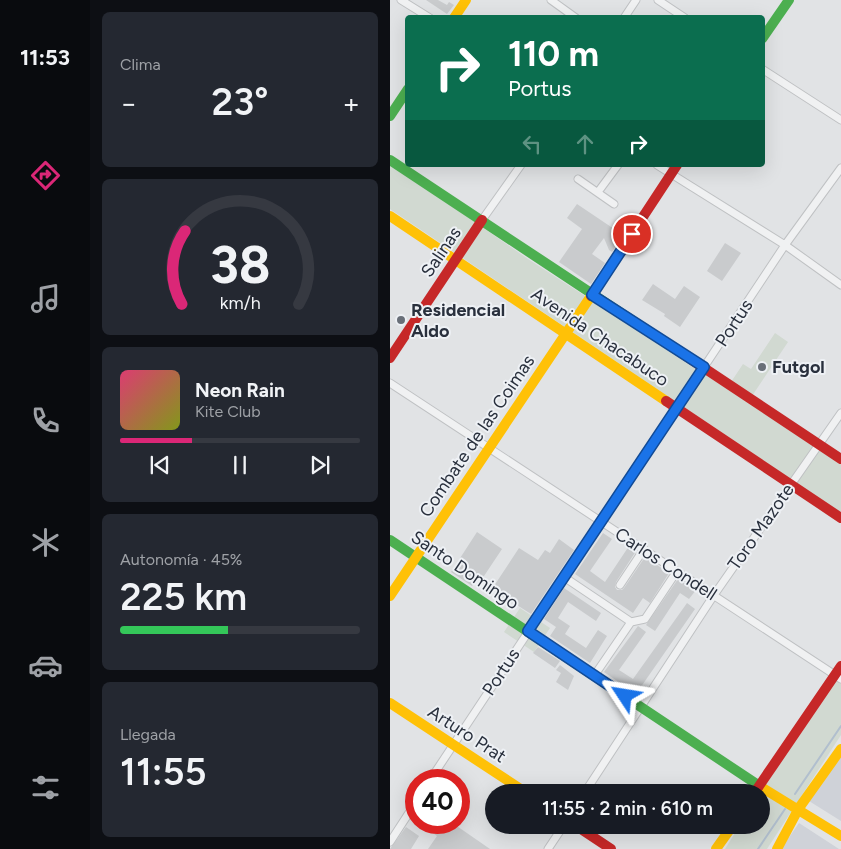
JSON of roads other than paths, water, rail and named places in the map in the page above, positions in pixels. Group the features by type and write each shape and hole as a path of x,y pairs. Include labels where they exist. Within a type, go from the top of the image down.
{"main road":[{"path":"456,15 466,0"},
{"path":"765,35 789,0"},
{"path":"390,116 405,94"},
{"name":"Avenida Chacabuco","path":"390,160 841,459"},
{"name":"Combate de las Coimas","path":"390,596 676,167"},
{"name":"Avenida Chacabuco","path":"390,216 841,518"},
{"name":"Salinas","path":"390,358 482,220"},
{"name":"Santo Domingo","path":"390,540 641,706 751,784"},
{"path":"762,784 838,677 841,666"},
{"name":"Arturo Prat","path":"390,703 513,784"},
{"path":"778,849 799,808 841,749"},
{"name":"Santo Domingo","path":"770,795 799,808 841,836"},
{"path":"588,834 611,849"},
{"path":"716,849 726,834"}],"street":[{"path":"402,0 425,15"},
{"path":"550,0 572,15"},
{"path":"626,15 636,0"},
{"path":"658,0 680,15"},
{"path":"765,71 841,120"},
{"name":"Salinas","path":"482,220 520,167"},
{"path":"598,192 617,167"},
{"path":"660,167 784,246 841,285"},
{"name":"Portus","path":"437,769 784,246 841,168"},
{"path":"578,179 614,204"},
{"name":"Carlos Condell","path":"390,383 489,450 644,549 838,677"},
{"name":"Toro Mazote","path":"590,784 714,595 841,413"},
{"path":"620,586 644,549"},
{"path":"594,676 631,622 645,619 677,571"},
{"path":"564,577 631,622"},
{"path":"390,842 405,819"},
{"path":"548,849 558,834"}],"waterway":[{"path":"795,794 841,726"},
{"path":"758,849 785,809"}],"place":[{"name":"Residencial Aldo","path":"401,320"},
{"name":"Futgol","path":"762,367"}]}
